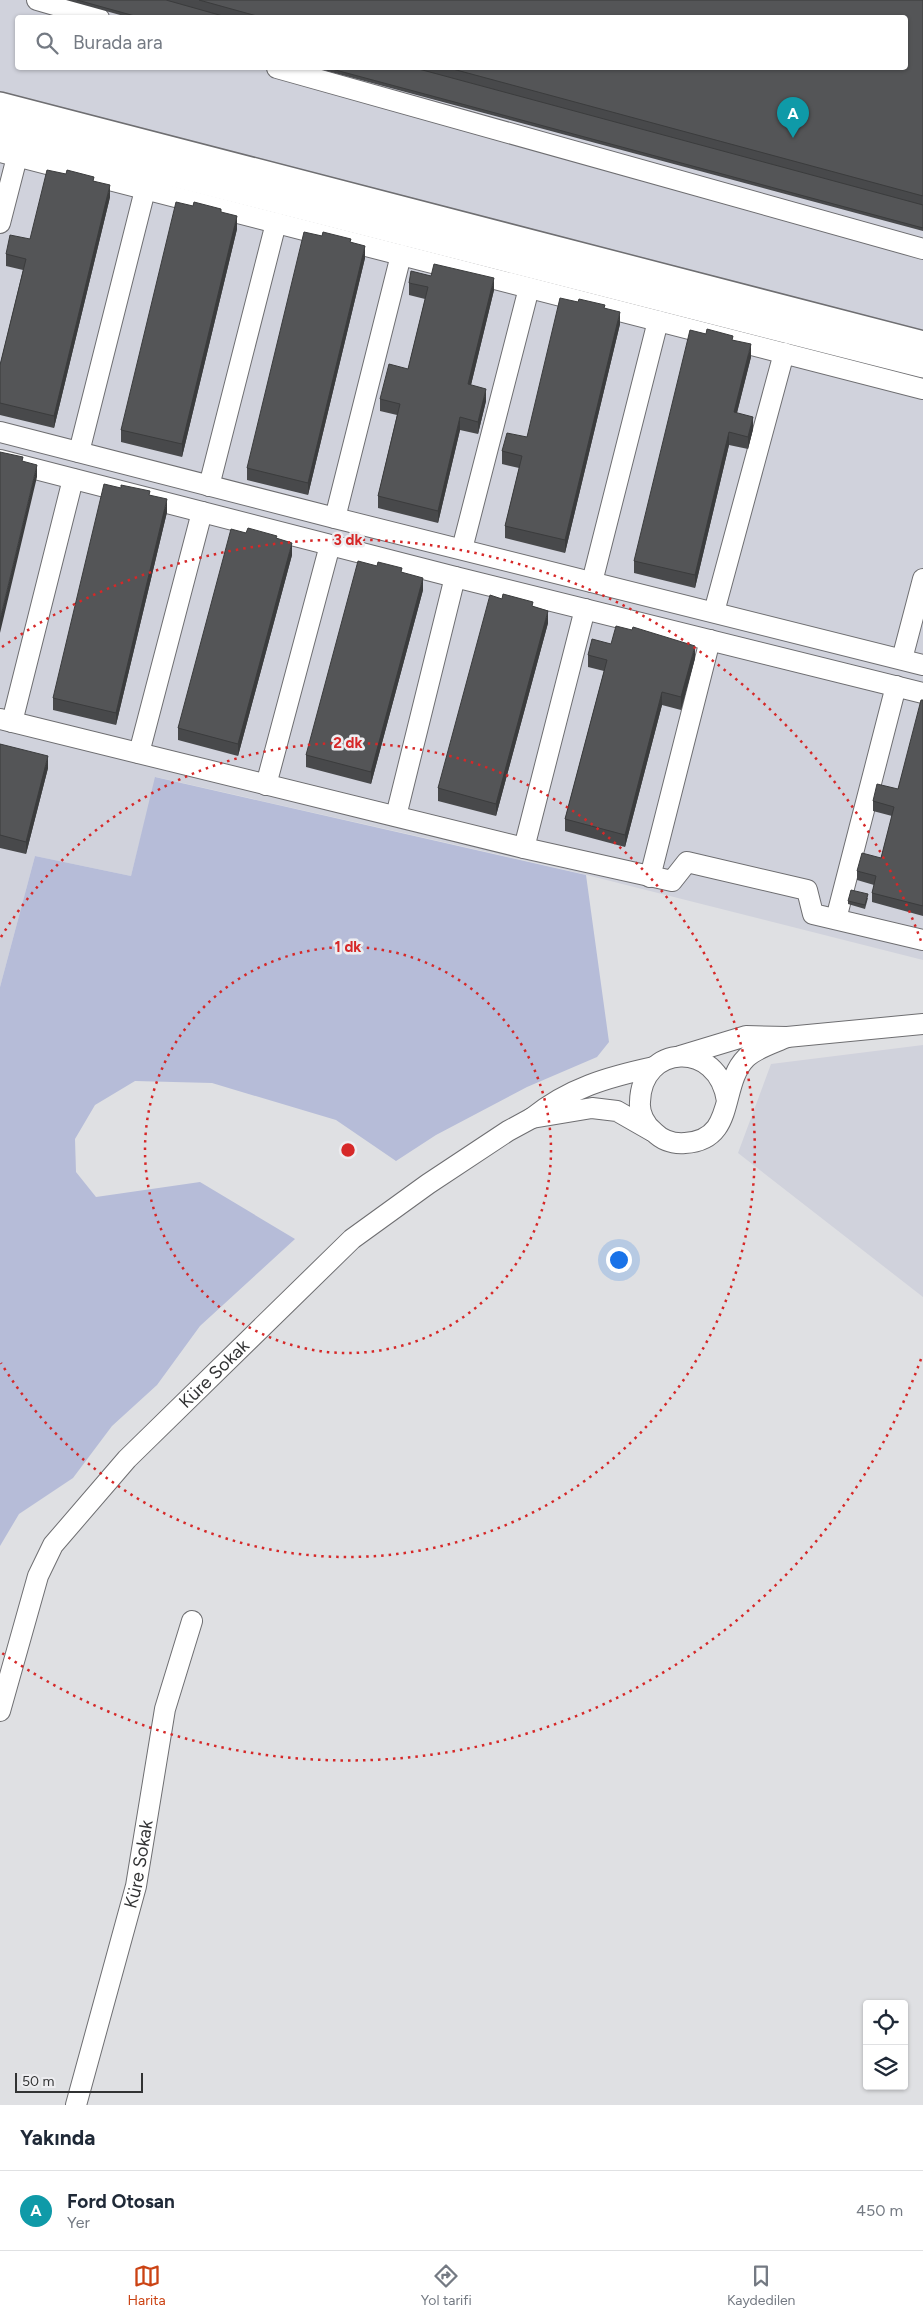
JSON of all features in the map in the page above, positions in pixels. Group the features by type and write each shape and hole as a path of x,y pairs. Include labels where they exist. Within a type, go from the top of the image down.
{"main road":[{"path":"0,105 923,344"},
{"path":"0,130 923,364"}],"street":[{"path":"36,0 88,15"},
{"path":"284,70 923,249"},
{"path":"0,223 8,154 923,389"},
{"path":"79,452 145,190"},
{"path":"209,486 276,223"},
{"path":"335,518 401,255"},
{"path":"462,549 529,288"},
{"path":"592,582 658,321"},
{"path":"714,612 784,353"},
{"path":"0,432 923,665"},
{"path":"0,460 923,693"},
{"path":"73,479 6,721 650,877 672,881 687,862 806,890 813,914 923,940"},
{"path":"139,753 202,512"},
{"path":"266,785 330,544"},
{"path":"396,816 455,576"},
{"path":"902,659 923,580"},
{"path":"524,848 585,609"},
{"path":"650,877 710,640"},
{"path":"836,919 896,686"},
{"path":"652,1131 644,1120 640,1106 640,1092 645,1078 654,1067 666,1059 746,1036 787,1038 923,1024"},
{"path":"532,1118 592,1108 617,1111 671,1142 693,1143 706,1137 717,1128 724,1115 732,1082 746,1058 787,1038"},
{"path":"680,1056 694,1058 707,1064 718,1073 725,1086 727,1101"},
{"path":"532,1118 552,1102 604,1078 654,1067"},
{"name":"Küre Sokak","path":"0,1711 38,1576 53,1544 127,1459 352,1239 428,1184 508,1131 532,1118"},
{"name":"Küre Sokak","path":"76,2105 136,1886 165,1709 192,1621"}],"shaded area":[{"path":"0,0 923,0 923,960 559,868 156,777 131,876 35,856 0,987"},
{"path":"155,777 586,875 609,1042 597,1057 527,1087 436,1135 396,1161 336,1120 212,1083 135,1081 95,1105 75,1139 76,1172 96,1197 200,1182 295,1239 200,1326 157,1385 112,1426 73,1478 19,1514 0,1546 0,987 35,856 131,876"},
{"path":"923,1045 923,1297 738,1153 771,1064"}],"building":[{"path":"77,0 166,0 219,15 131,15"},
{"path":"199,0 923,0 923,196 456,70 908,70 908,15 253,15"},
{"path":"335,70 422,70 923,205 923,228"},
{"path":"47,170 66,174 67,170 94,177 93,181 110,185 54,416 0,403 0,365 26,259 6,254 10,235 30,239"},
{"path":"176,202 193,206 194,202 221,209 221,212 237,216 182,444 121,430"},
{"path":"304,232 322,236 323,232 351,239 350,242 365,246 308,483 247,468"},
{"path":"434,264 494,278 468,384 486,389 478,422 460,417 438,511 378,496 400,404 380,399 389,364 408,369 428,287 409,283 411,271 431,276"},
{"path":"560,298 578,302 579,299 605,305 604,308 620,312 565,540 505,526 522,456 502,451 507,433 527,437"},
{"path":"707,329 733,336 732,340 751,344 734,412 753,417 748,437 729,432 695,575 634,561 690,330 706,334"},
{"path":"0,452 23,457 22,461 37,465 0,620"},
{"path":"104,484 121,488 121,485 150,491 149,495 167,499 116,713 53,698"},
{"path":"248,528 277,536 276,538 292,543 238,744 178,728 231,529 246,533"},
{"path":"358,561 377,566 378,562 402,568 401,572 423,578 371,772 306,755"},
{"path":"503,594 533,602 532,606 548,611 496,804 438,788 490,595 502,599"},
{"path":"616,626 632,630 633,627 695,646 681,697 662,692 625,835 565,819 607,660 588,655 592,639 611,644"},
{"path":"921,700 923,700 923,906 872,893 876,876 857,871 862,853 881,858 894,807 873,801 877,784 898,789"},
{"path":"0,744 48,756 26,842 0,835"},
{"path":"851,890 868,894 865,905 848,901"}],"place":[{"name":"Ford Otosan","path":"793,138"}]}
